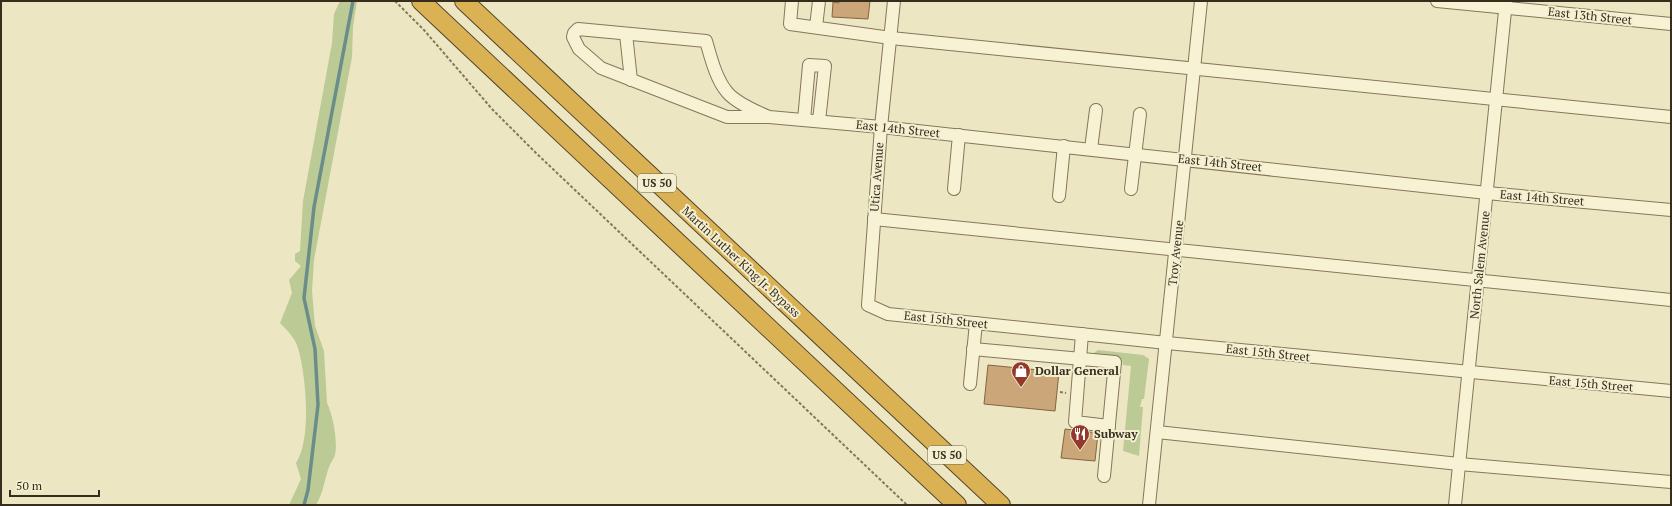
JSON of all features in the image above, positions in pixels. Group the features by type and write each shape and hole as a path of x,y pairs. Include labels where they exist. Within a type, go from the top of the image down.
{"highway":[{"name":"US 50","path":"421,1 957,505"},
{"name":"Martin Luther King Jr. Bypass","path":"464,1 1001,505"}],"street":[{"path":"792,1 790,24 891,38 1671,117"},
{"path":"816,27 819,1"},
{"name":"Utica Avenue","path":"868,305 881,127 894,1"},
{"name":"Troy Avenue","path":"1150,505 1201,1"},
{"name":"East 13th Street","path":"1437,1 1505,4 1671,24"},
{"name":"North Salem Avenue","path":"1455,505 1505,4"},
{"path":"578,29 706,41 713,66 727,93 750,109 770,117 727,117 600,68 579,49 573,37 574,33 578,29"},
{"path":"626,34 631,80"},
{"path":"804,120 809,65 825,66 819,121"},
{"path":"1091,149 1096,110"},
{"path":"1132,189 1140,114"},
{"name":"East 14th Street","path":"770,117 1135,153 1487,193 1671,210"},
{"path":"954,189 959,135"},
{"path":"1059,196 1064,146"},
{"path":"874,219 1176,251 1671,300"},
{"name":"East 15th Street","path":"868,305 888,314 1469,373 1671,390"},
{"path":"970,384 976,323"},
{"path":"1082,334 1075,422 1109,426"},
{"path":"973,349 1115,362 1104,476"},
{"path":"1157,432 1459,464 1671,482"}],"path":[{"path":"395,1 424,30 492,109 536,153 907,505"}],"green space":[{"path":"340,1 357,1 353,27 352,57 314,260 312,291 315,326 324,351 327,403 334,429 336,450 316,505 289,505 301,479 296,463 301,452 304,439 306,407 301,360 297,344 280,323 292,293 289,280 301,266 295,261 295,254 300,251 303,201 332,43 334,14"},
{"path":"1098,350 1143,355 1149,359 1144,399 1142,399 1140,407 1143,407 1139,456 1123,451 1131,366 1123,365 1122,359 1091,355"}],"building":[{"path":"839,1 870,1 868,19 832,17 833,2 839,3"},
{"path":"988,365 1059,372 1055,411 984,404"},
{"path":"1065,429 1098,433 1095,461 1061,458"}],"waterway":[{"path":"304,505 308,490 318,405 315,349 304,298 314,207 353,1"}],"place":[{"name":"Dollar General","path":"1021,388"},
{"name":"Subway","path":"1080,451"}]}
